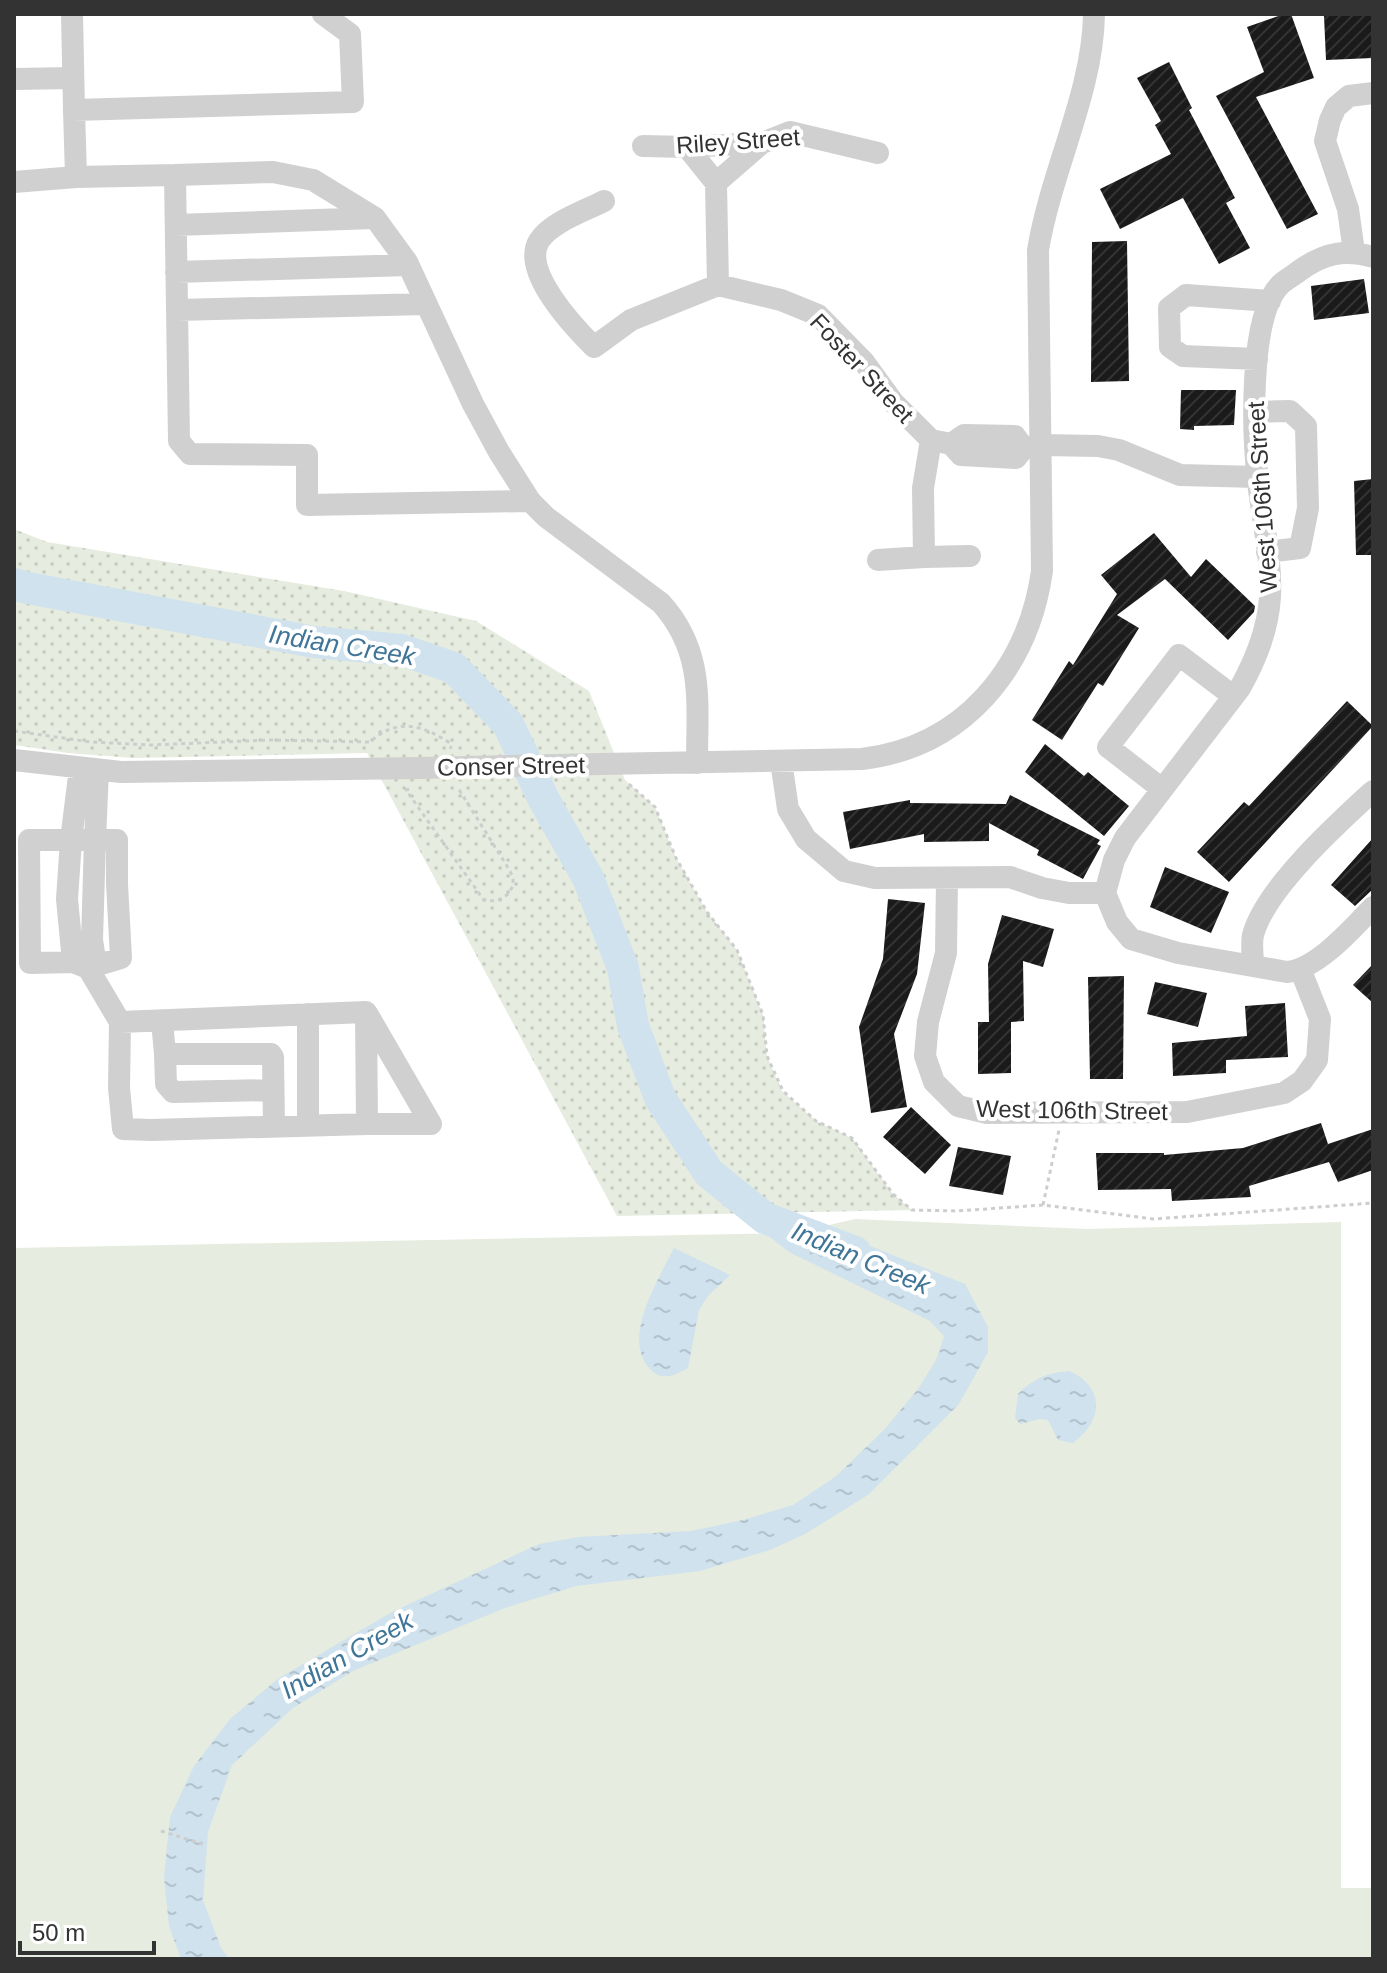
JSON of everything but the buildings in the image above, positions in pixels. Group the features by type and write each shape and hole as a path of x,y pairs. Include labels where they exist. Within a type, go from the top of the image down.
{"street":[{"path":"72,14 76,177"},
{"path":"74,110 353,102 350,34 323,14"},
{"path":"1032,446 1038,250 1044,215 1089,65 1094,14"},
{"path":"14,79 73,78"},
{"name":"West 106th Street","path":"1105,893 1114,860 1125,838 1233,696 1254,663 1267,624 1270,593 1257,477 1257,359 1260,334 1278,286 1317,258 1334,253 1363,255 1325,141 1336,107 1349,96 1373,93"},
{"name":"Riley Street","path":"643,146 762,143 790,132 878,153"},
{"path":"716,183 762,143"},
{"path":"604,201 556,226 540,239 534,256 537,272 573,326 594,347 631,320 718,285 716,183 687,147"},
{"path":"14,182 76,177 273,172 313,180 375,218 408,265 473,404 530,501 546,517 661,603 676,619 697,675 697,763"},
{"path":"175,175 179,441 190,454 307,455 307,505 530,501"},
{"path":"176,225 375,218"},
{"path":"176,272 408,265"},
{"path":"367,266 368,305"},
{"name":"Foster Street","path":"718,285 781,300 818,315 864,362 893,402 941,442"},
{"path":"1257,359 1183,356 1170,347 1169,308 1186,295 1270,301"},
{"path":"177,310 426,304"},
{"path":"1256,412 1290,411 1306,426 1308,508 1300,548 1267,552"},
{"path":"924,557 923,488 941,442 964,435 1015,436 1032,446 1108,448 1180,475 1257,477"},
{"name":"Conser Street","path":"14,760 89,769 183,772 697,763 888,756 935,736 961,719 989,693 1016,656 1038,598 1042,551 1032,446"},
{"path":"878,560 970,556"},
{"path":"1162,789 1108,747 1179,655 1233,696"},
{"path":"781,761 788,809 806,839 844,871 875,878 1010,877 1055,891 1105,893 1117,922 1131,939 1178,953 1287,972 1301,971 1341,939 1373,907"},
{"path":"89,769 71,840 67,899 85,965 120,1022 119,1088 123,1129 431,1124 366,1012"},
{"path":"89,769 95,840"},
{"path":"1253,966 1252,937 1261,914 1303,861 1373,791"},
{"path":"29,840 95,840 117,840 121,958 85,965 30,963 29,840"},
{"name":"West 106th Street","path":"947,879 946,953 928,1022 925,1056 934,1082 958,1106 987,1113 1187,1112 1284,1093 1302,1081 1317,1060 1320,1019 1301,971"},
{"path":"120,1022 366,1012"},
{"path":"366,1012 367,1124"},
{"path":"308,1014 308,1125"},
{"path":"162,1021 166,1084 173,1092 273,1090"},
{"path":"165,1054 271,1054 274,1126"}],"path":[{"path":"1043,1205 1062,1114"},
{"path":"161,1831 206,1845"}],"shaded area":[{"path":"14,529 47,542 344,591 476,621 589,691 625,780 655,807 676,858 707,912 737,950 763,1015 767,1056 782,1091 816,1121 852,1138 893,1194 912,1210 617,1216 367,753 134,758 14,745"},
{"path":"855,1219 1088,1229 1341,1222 1341,1888 1373,1888 1373,1959 14,1959 14,1248 795,1233"}],"water":[{"path":"795,1233 870,1246 965,1284 988,1327 988,1352 959,1404 868,1495 805,1534 770,1550 700,1571 576,1586 505,1608 353,1671 293,1708 232,1765 208,1832 203,1900 221,1948 229,1959 181,1959 169,1926 164,1877 170,1817 194,1766 230,1719 279,1678 392,1612 539,1544 579,1537 691,1531 793,1505 835,1477 884,1430 918,1389 936,1360 944,1336 930,1321 789,1252 766,1234"},
{"path":"674,1248 730,1275 708,1296 699,1310 688,1368 662,1376 653,1372 643,1359 639,1344 640,1328 652,1293"},
{"path":"1069,1371 1081,1378 1094,1395 1095,1415 1083,1434 1073,1443 1058,1440 1048,1420 1020,1424 1015,1418 1018,1394 1041,1377"}],"waterway":[{"name":"Indian Creek","path":"14,584 314,642 402,650 454,668 508,724 544,800 588,878 623,968 633,1026 660,1098 709,1173 765,1218 855,1252"}]}
